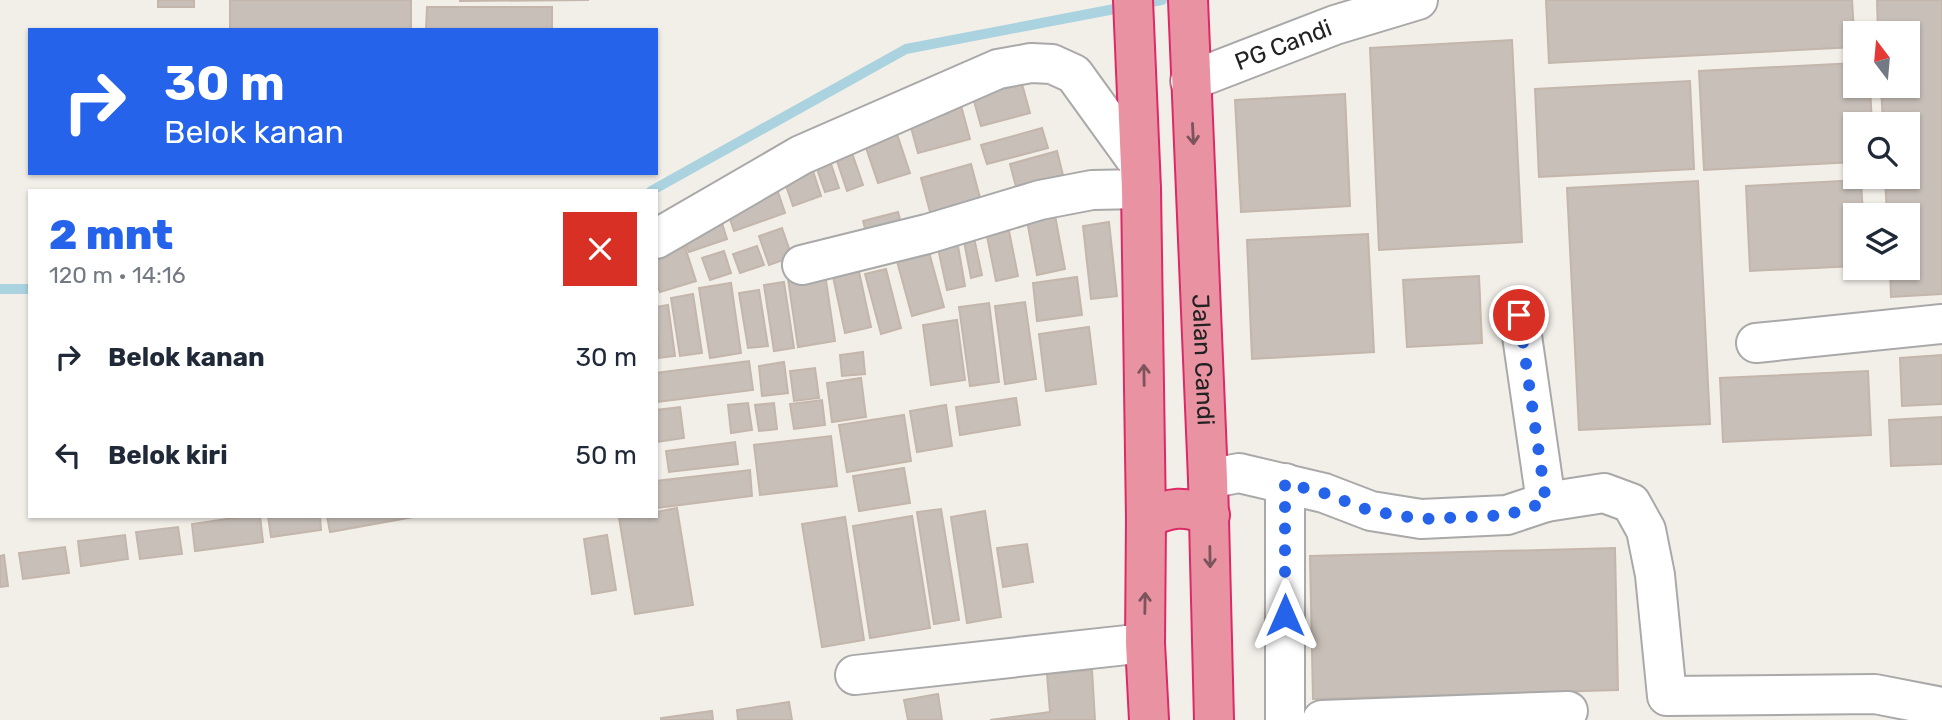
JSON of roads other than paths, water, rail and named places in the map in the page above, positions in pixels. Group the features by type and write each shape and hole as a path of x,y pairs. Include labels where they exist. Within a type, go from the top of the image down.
{"highway":[{"path":"1133,0 1140,176 1146,519 1145,643 1149,720"},
{"name":"Jalan Candi","path":"1188,0 1209,497 1214,720"},
{"path":"1144,429 1155,437 1166,439 1184,437 1206,428"},
{"path":"1146,519 1162,511 1190,508 1209,497"}],"street":[{"name":"PG Candi","path":"1190,81 1335,25 1419,0"},
{"path":"658,238 801,155 998,69 1031,63 1052,64 1074,74 1140,176 1092,190 1040,200 802,265"},
{"path":"1519,315 1546,502"},
{"path":"1755,343 1942,324"},
{"path":"1209,497 1239,473 1324,493 1371,511 1421,519 1507,515 1546,502 1604,492 1631,503 1646,530 1655,575 1666,708 1875,694 1942,707"},
{"path":"1284,720 1285,483"},
{"path":"855,675 1145,643"},
{"path":"1322,720 1568,711"}],"waterway":[{"path":"1139,4 1162,0"},
{"path":"655,189 906,49 1125,7"},
{"path":"0,289 28,289"}]}
